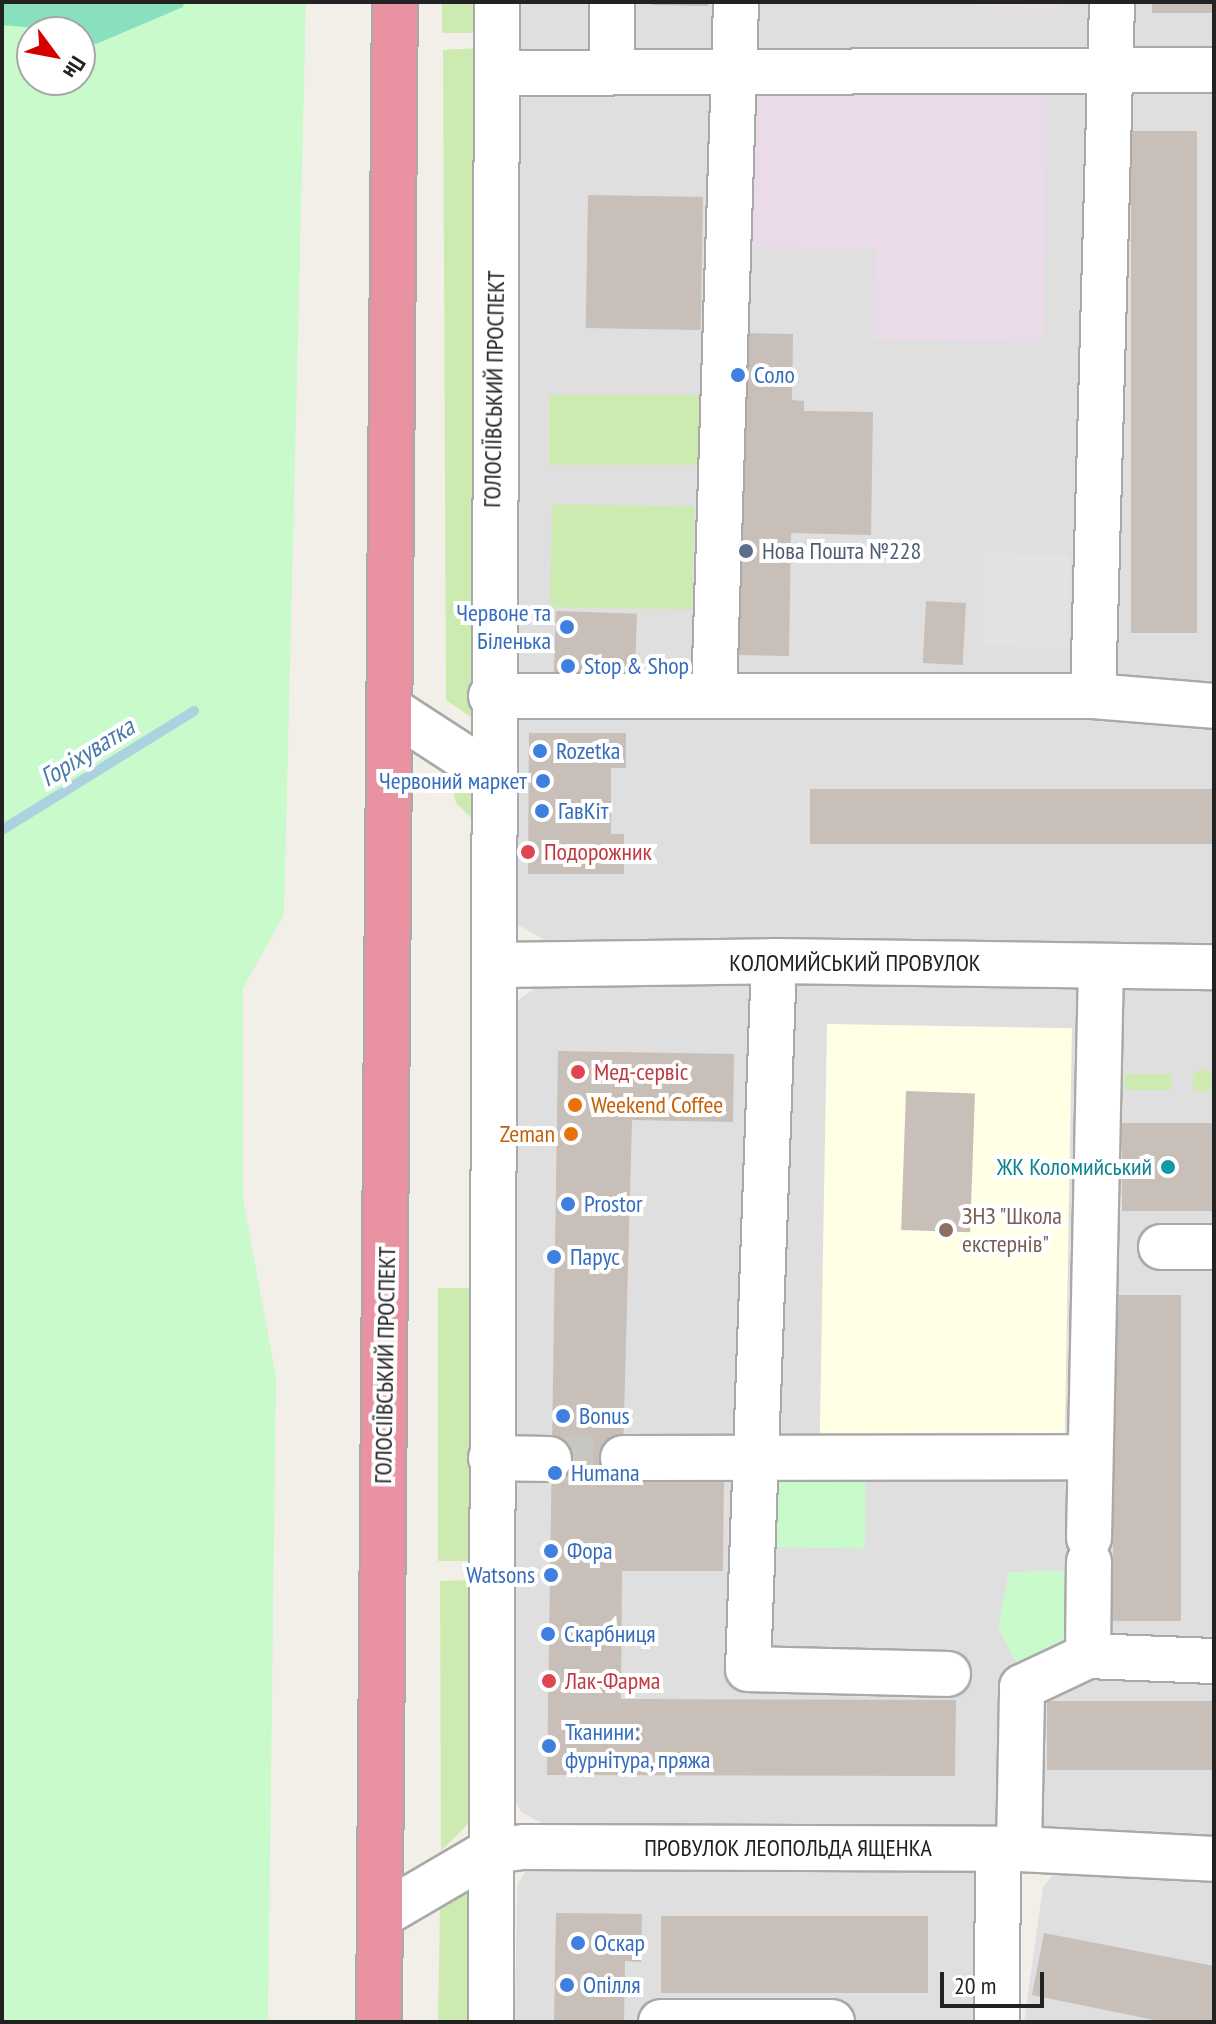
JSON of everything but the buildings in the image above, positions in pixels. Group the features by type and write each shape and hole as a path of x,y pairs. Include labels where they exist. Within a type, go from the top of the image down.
{"highway":[{"name":"ГОЛОСІЇВСЬКИЙ ПРОСПЕКТ","path":"379,2022 395,2"}],"street":[{"name":"ГОЛОСІЇВСЬКИЙ ПРОСПЕКТ","path":"491,2022 491,1458 497,965 491,696 497,2"},
{"path":"612,2 612,72"},
{"path":"714,696 736,2"},
{"path":"1093,696 1112,2"},
{"path":"497,73 1214,70"},
{"path":"491,696 1093,696 1214,706"},
{"path":"390,709 493,776"},
{"path":"774,961 748,1669 948,1674"},
{"name":"КОЛОМИЙСЬКИЙ ПРОВУЛОК","path":"497,965 774,961 1214,967"},
{"path":"1088,1656 1089,1457 1130,1245 1101,966"},
{"path":"1130,1245 1214,1247"},
{"path":"623,1458 1089,1457"},
{"path":"491,1458 549,1459"},
{"path":"997,2022 1022,1687 1088,1656 1214,1661"},
{"name":"ПРОВУЛОК ЛЕОПОЛЬДА ЯЩЕНКА","path":"380,1916 491,1851 524,1847 1009,1849 1214,1859"},
{"path":"661,2022 832,2022"}],"shaded area":[{"path":"511,2 1214,2 1214,951 550,943 518,925 511,909"},
{"path":"825,2 1060,2 1060,8"},
{"path":"756,91 1047,96 1043,342 873,339 875,249 753,247"},
{"path":"985,553 1070,554 1068,647 983,646"},
{"path":"545,981 1214,986 1214,1838 1104,1831 548,1826 521,1812 511,1793 515,1002"},
{"name":"ЗНЗ \"Школа екстернів\"","path":"827,1024 1072,1028 1065,1438 820,1434"},
{"path":"539,1863 982,1870 984,2022 515,2022 517,1885 527,1869"},
{"path":"1059,1867 1214,1875 1214,2022 1024,2022 1043,1887"}],"green space":[{"path":"2,2 306,2 284,915 243,988 243,1198 276,1377 268,2022 2,2022"},
{"path":"2,2 184,2 183,7 96,44 96,16 16,16 16,26 2,25"},
{"path":"442,2 482,2 482,33 442,33"},
{"path":"481,48 477,721 446,700 443,50"},
{"path":"549,395 699,395 699,465 549,465"},
{"path":"552,504 694,506 692,609 550,607"},
{"path":"444,754 480,777 479,826 456,803"},
{"path":"1203,1070 1214,1081 1203,1092 1192,1081"},
{"path":"1125,1074 1172,1074 1172,1090 1125,1090"},
{"path":"438,1288 480,1288 480,1561 438,1561"},
{"path":"772,1479 866,1481 865,1549 771,1547"},
{"path":"1081,1570 1081,1652 1024,1677 998,1628 1009,1572"},
{"path":"474,1580 479,1813 441,1851 440,1581"},
{"path":"477,1874 476,2022 438,2022 440,1907"}],"waterway":[{"name":"Горіхуватка","path":"2,830 194,711"}],"tunnel":[{"path":"549,1459 623,1458"}],"place":[{"name":"Соло","path":"738,375"},
{"name":"Нова Пошта №228","path":"746,551"},
{"name":"Червоне та Біленька","path":"567,627"},
{"name":"Stop & Shop","path":"568,666"},
{"name":"Rozetka","path":"540,751"},
{"name":"Червоний маркет","path":"543,781"},
{"name":"ГавКіт","path":"542,811"},
{"name":"Подорожник","path":"528,852"},
{"name":"Мед-сервіс","path":"578,1072"},
{"name":"Weekend Coffee","path":"575,1105"},
{"name":"Zeman","path":"571,1134"},
{"name":"ЖК Коломийський","path":"1168,1167"},
{"name":"Prostor","path":"568,1204"},
{"name":"ЗНЗ \"Школа екстернів\"","path":"946,1230"},
{"name":"Парус","path":"554,1257"},
{"name":"Bonus","path":"563,1416"},
{"name":"Humana","path":"555,1473"},
{"name":"Фора","path":"551,1551"},
{"name":"Watsons","path":"551,1575"},
{"name":"Скарбниця","path":"548,1634"},
{"name":"Лак-Фарма","path":"549,1681"},
{"name":"Тканини: фурнітура, пряжа","path":"549,1746"},
{"name":"Оскар","path":"578,1943"},
{"name":"Опілля","path":"567,1985"}]}
